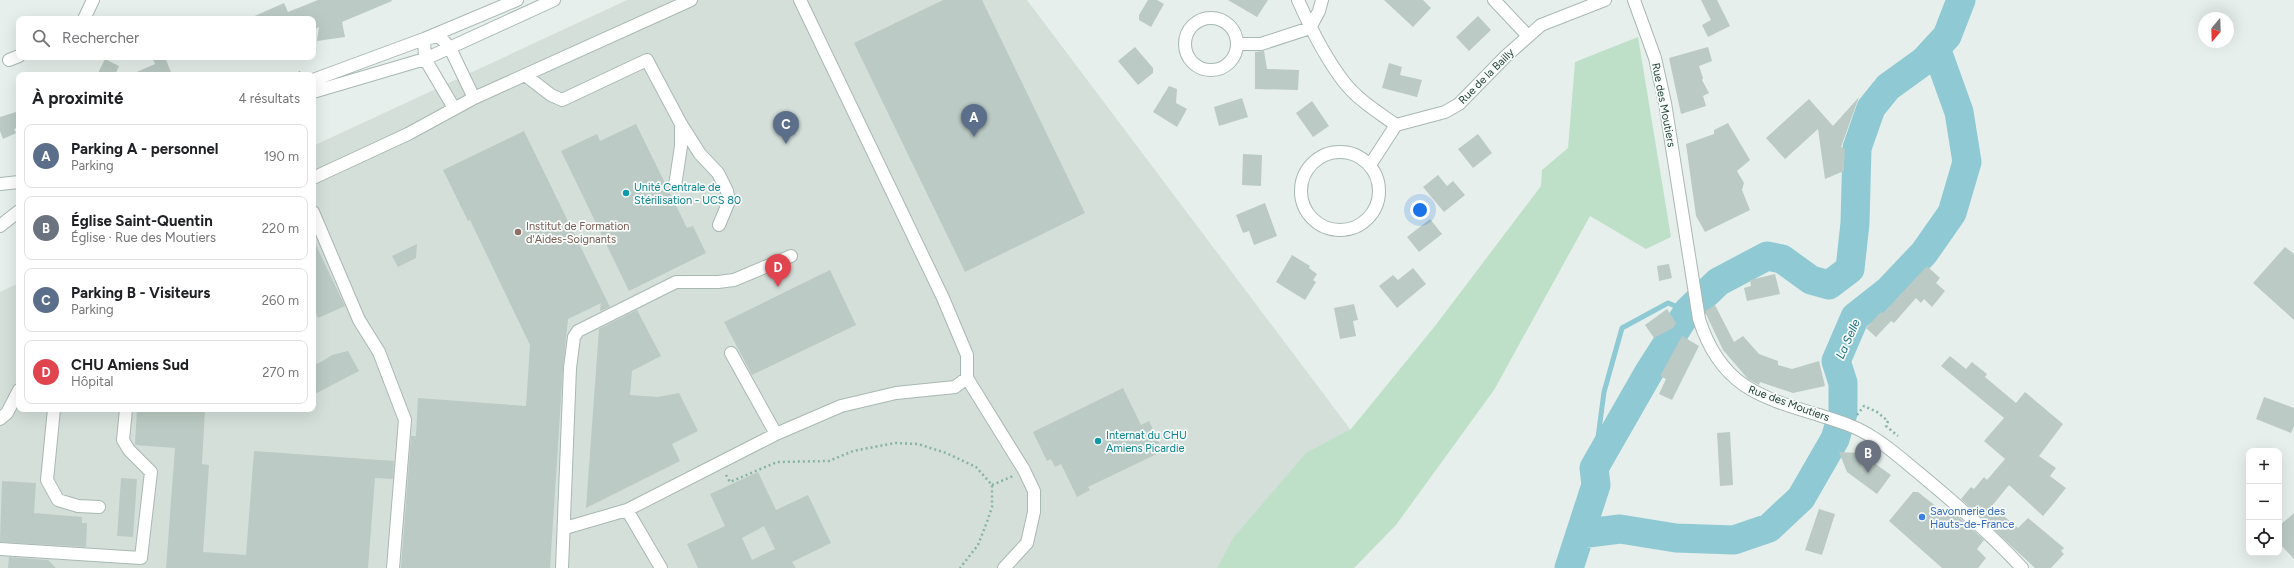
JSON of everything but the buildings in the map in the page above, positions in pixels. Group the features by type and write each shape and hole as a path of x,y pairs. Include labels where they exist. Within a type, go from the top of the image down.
{"street":[{"path":"86,16 94,0"},
{"path":"316,79 424,39 517,0"},
{"path":"316,91 425,59 554,0"},
{"path":"316,177 408,134 474,98 691,0"},
{"path":"800,0 943,298 966,356 967,378 1024,470 1034,491 1034,512 1027,543 1004,568"},
{"path":"1298,0 1310,28 1344,82 1367,104 1396,125 1370,165"},
{"path":"1238,44 1261,44 1310,28 1319,11 1322,0"},
{"path":"1494,0 1528,36"},
{"name":"Rue de la Bailly","path":"1396,125 1444,112 1459,104 1528,36 1541,26 1605,0"},
{"name":"Rue des Moutiers","path":"1634,0 1655,58 1665,103 1699,319 1705,338 1714,353 1728,373 1746,388 1795,408 1853,427 1872,436 1949,498 2022,568"},
{"path":"1210,17 1226,22 1233,28 1238,44 1232,60 1218,70 1208,70 1196,65 1188,55 1185,47 1189,30 1194,23 1210,17"},
{"path":"424,39 439,36 450,48 474,98"},
{"path":"424,39 425,59 454,108"},
{"path":"526,75 551,95 562,100 647,60 680,124 700,154 718,173 727,190 729,201 719,225"},
{"path":"675,186 681,146 680,124"},
{"path":"1337,152 1349,153 1360,157 1370,165 1377,176 1379,190 1374,209 1361,224 1348,229 1334,229 1322,225 1311,216 1304,206 1302,188 1307,171 1314,161 1325,155 1337,152"},
{"path":"0,184 16,182"},
{"path":"0,226 16,213"},
{"path":"316,219 359,320 380,352 405,420 393,568"},
{"path":"562,568 565,528 570,368 574,337 578,331 676,282 718,282 734,280 791,256"},
{"path":"731,353 776,434"},
{"path":"565,528 627,510 776,434 841,406 896,393 955,387 967,378"},
{"path":"0,419 7,413 16,396"},
{"path":"54,412 47,480 58,500 78,506 99,507"},
{"path":"0,549 141,558 151,472 128,450 123,440 126,412"},
{"path":"627,510 661,568"}],"path":[{"path":"719,463 730,482 777,462 829,461 853,451 895,443 918,444 946,453 976,467 992,485 992,507 987,522 978,545 960,568"},
{"path":"992,485 1024,470"}],"shaded area":[{"path":"627,0 1027,0 1350,429 1218,568 0,568 0,292 16,284 16,412 316,412 316,145"}],"green space":[{"path":"1638,37 1671,237 1646,249 1590,216 1494,390 1396,525 1354,568 1217,568 1233,538 1306,453 1351,429 1435,326 1541,186 1542,170 1568,148 1575,62"}],"waterway":[{"name":"La Selle","path":"1569,568 1596,485 1594,468 1649,372 1688,311 1718,282 1767,256 1782,259 1811,280 1829,285 1850,269 1855,223 1857,148 1871,108 1888,87 1924,61 1947,36 1961,0"},
{"name":"La Selle","path":"1580,534 1620,529 1676,538 1734,540 1769,528 1801,498 1835,439 1843,413 1843,383 1836,361 1855,317 1888,291 1924,253 1952,213 1967,162 1959,112 1936,48"},
{"path":"1594,468 1604,392 1622,328 1668,303 1688,311"}],"place":[{"name":"Parking A - personnel","path":"974,137"},
{"name":"Parking B - Visiteurs","path":"786,144"},
{"name":"Unité Centrale de Stérilisation - UCS 80","path":"626,193"},
{"name":"Institut de Formation d'Aides-Soignants","path":"518,232"},
{"name":"CHU Amiens Sud","path":"778,287"},
{"name":"Internat du CHU Amiens Picardie","path":"1098,441"},
{"name":"Église Saint-Quentin","path":"1868,473"},
{"name":"Savonnerie des Hauts-de-France","path":"1922,517"}]}
